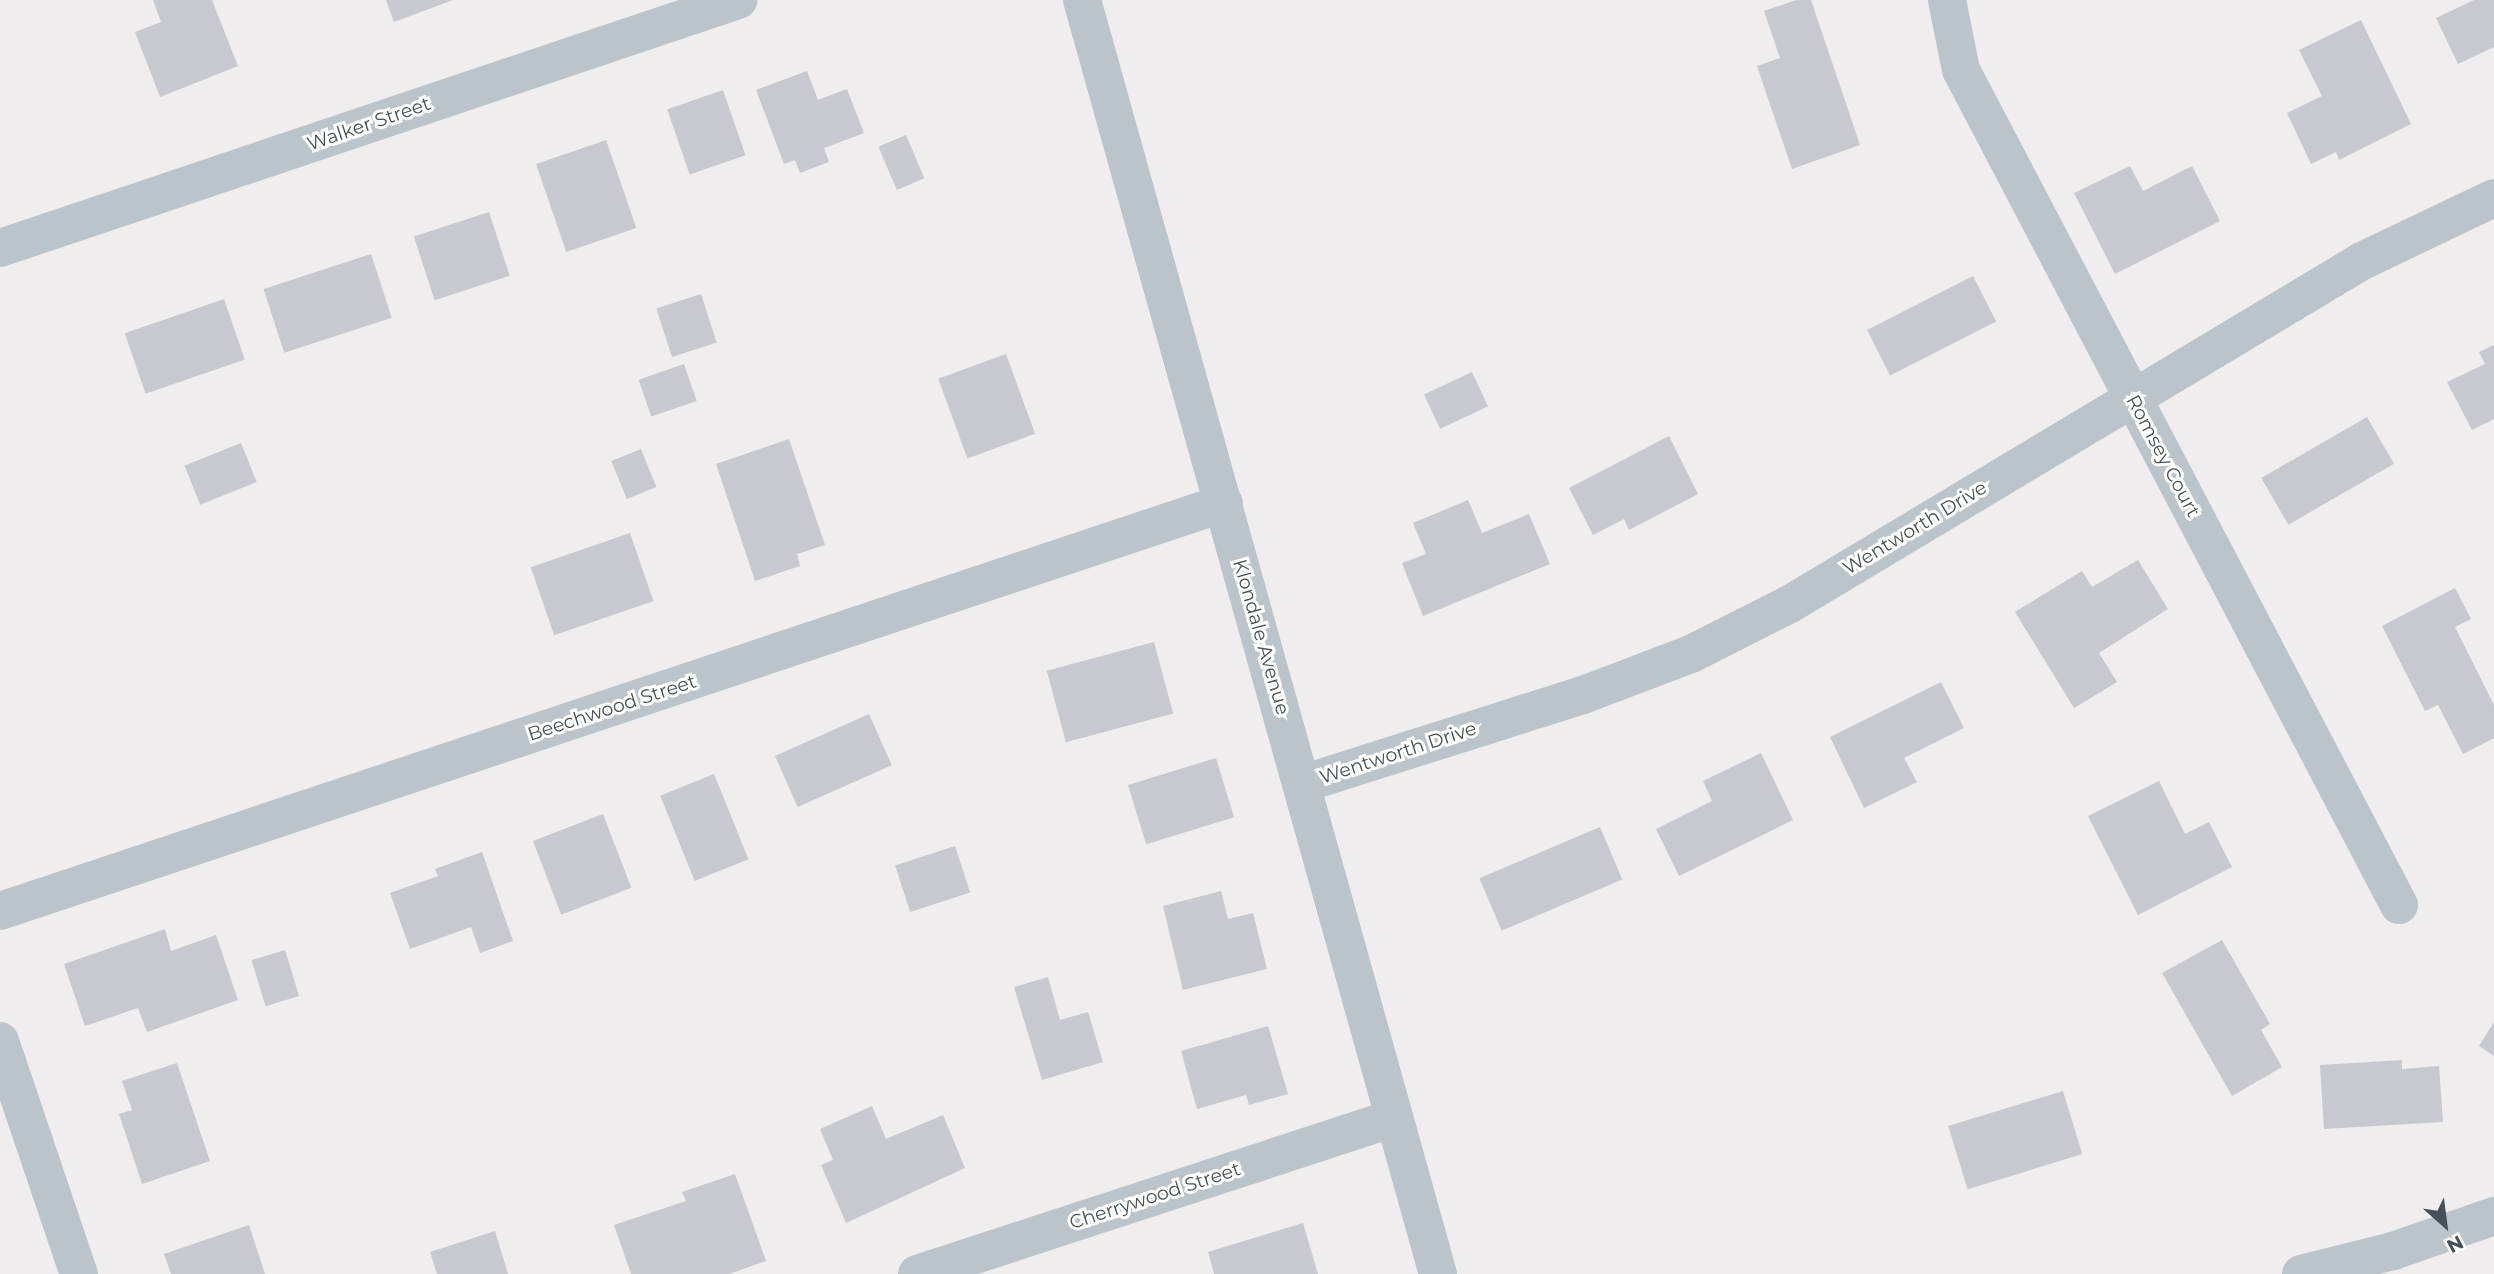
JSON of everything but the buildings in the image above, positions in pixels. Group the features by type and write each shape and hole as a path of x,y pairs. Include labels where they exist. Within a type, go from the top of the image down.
{"street":[{"name":"Walker Street","path":"0,248 738,0"},
{"name":"Klondale Avenue","path":"1082,0 1438,1274"},
{"name":"Romsey Court","path":"1947,0 1961,70 2399,905"},
{"name":"Wentworth Drive","path":"1303,784 1583,695 1691,654 1790,604 2362,261 2494,198"},
{"name":"Beechwood Street","path":"0,911 1224,503"},
{"path":"0,1041 79,1274"},
{"name":"Cherrywood Street","path":"917,1274 1394,1118"},
{"path":"2301,1274 2393,1251 2494,1216"}]}
